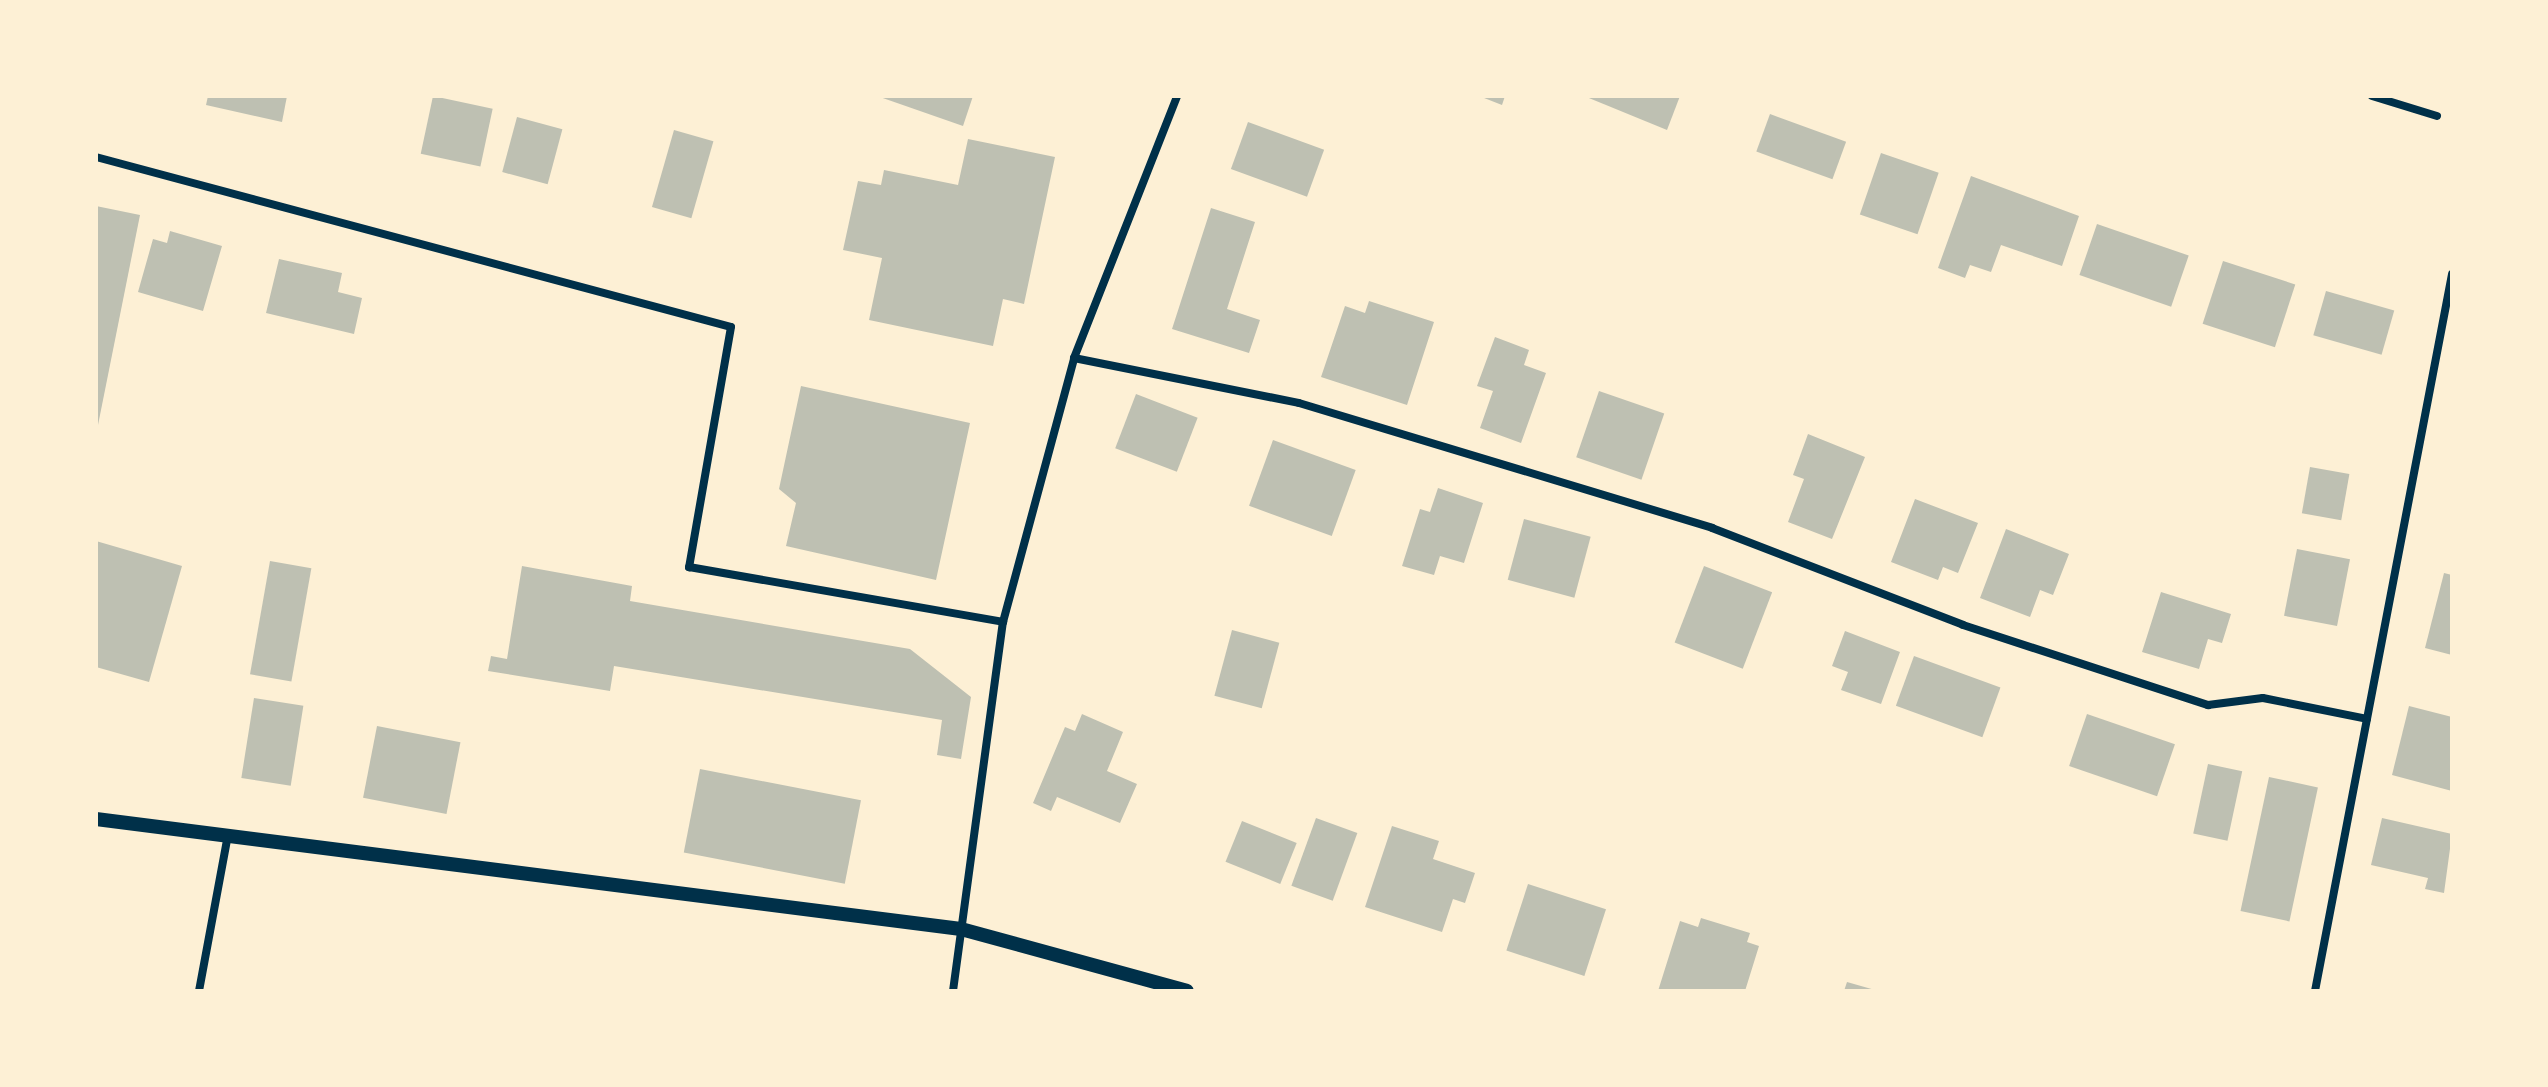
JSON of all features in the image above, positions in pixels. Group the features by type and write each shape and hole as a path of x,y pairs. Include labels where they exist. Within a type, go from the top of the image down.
{"street":[{"path":"953,991 1003,622 1074,358 1177,96"},
{"path":"2372,96 2437,116"},
{"path":"96,157 731,327 689,567 1003,622"},
{"path":"2315,991 2452,274"},
{"path":"1074,358 1299,403 1712,528 1963,625 2208,705 2263,698 2367,719"},
{"path":"96,819 961,929 1187,991"},
{"path":"199,991 229,834"}],"building":[{"path":"208,96 287,96 282,122 206,105"},
{"path":"433,96 493,109 480,166 421,154"},
{"path":"877,96 973,96 963,126"},
{"path":"1479,96 1505,96 1502,105"},
{"path":"1584,96 1680,96 1667,130"},
{"path":"1770,114 1846,142 1832,179 1756,152"},
{"path":"517,117 562,129 548,184 502,172"},
{"path":"1248,122 1324,150 1307,197 1231,169"},
{"path":"674,130 713,141 691,218 652,207"},
{"path":"968,139 1055,157 1024,304 1003,299 993,346 869,320 882,258 843,250 858,181 881,185 884,170 958,185"},
{"path":"1881,153 1939,173 1918,234 1860,214"},
{"path":"1971,176 2079,216 2062,266 2001,245 1991,272 1970,265 1965,278 1938,268"},
{"path":"96,206 140,215 97,430 96,430"},
{"path":"1211,208 1255,222 1227,309 1260,320 1249,353 1172,329"},
{"path":"2097,224 2189,256 2171,307 2079,275"},
{"path":"170,231 222,246 203,311 138,292 153,239 167,243"},
{"path":"279,259 342,273 338,292 362,298 354,334 266,313"},
{"path":"2223,261 2295,284 2275,347 2203,324"},
{"path":"2326,291 2394,311 2382,355 2313,335"},
{"path":"1369,301 1434,322 1407,405 1321,377 1345,306 1365,313"},
{"path":"1495,337 1529,350 1524,365 1546,373 1521,443 1480,428 1493,391 1477,386"},
{"path":"801,386 970,423 936,580 786,546 796,503 779,489"},
{"path":"1599,391 1664,413 1641,480 1576,457"},
{"path":"1136,394 1198,418 1177,472 1115,448"},
{"path":"1808,434 1865,457 1832,539 1788,522 1804,479 1793,475"},
{"path":"1273,440 1356,470 1332,536 1249,506"},
{"path":"2310,467 2349,474 2341,520 2302,513"},
{"path":"1438,488 1483,503 1464,563 1440,556 1434,575 1402,566 1420,509 1430,512"},
{"path":"1915,499 1978,523 1958,573 1943,567 1938,580 1891,562"},
{"path":"1524,519 1591,537 1574,598 1508,580"},
{"path":"2006,529 2069,554 2053,595 2040,590 2030,617 1980,598"},
{"path":"96,541 182,566 149,682 96,667"},
{"path":"2297,549 2350,559 2337,626 2284,616"},
{"path":"270,561 311,568 291,682 250,674"},
{"path":"522,566 632,586 630,601 910,649 971,697 961,759 937,755 942,720 614,666 610,691 488,671 491,656 507,659"},
{"path":"1704,566 1772,592 1743,669 1675,643"},
{"path":"2444,573 2452,575 2452,655 2425,648"},
{"path":"2161,592 2231,614 2222,643 2208,639 2199,669 2142,652"},
{"path":"1232,630 1279,643 1262,708 1214,696"},
{"path":"1845,631 1900,652 1881,704 1841,690 1848,672 1832,666"},
{"path":"1914,656 2000,687 1982,737 1896,706"},
{"path":"254,698 303,706 291,786 241,778"},
{"path":"2409,706 2452,717 2452,791 2392,775"},
{"path":"1082,714 1123,732 1107,771 1137,784 1120,823 1057,797 1051,811 1033,803 1065,727 1075,731"},
{"path":"2087,714 2175,744 2157,796 2069,766"},
{"path":"377,726 460,742 447,814 363,798"},
{"path":"2208,764 2242,771 2227,841 2193,833"},
{"path":"700,769 861,800 845,884 684,852"},
{"path":"2269,777 2318,787 2289,921 2241,911"},
{"path":"1316,818 1357,833 1333,901 1291,886"},
{"path":"2382,818 2452,834 2444,893 2425,889 2428,878 2371,865"},
{"path":"1242,821 1297,843 1280,884 1226,862"},
{"path":"1392,826 1439,841 1433,859 1475,873 1465,903 1453,899 1442,932 1365,907"},
{"path":"1528,884 1606,909 1584,976 1506,951"},
{"path":"1701,918 1750,933 1747,942 1759,946 1745,991 1658,991 1680,921 1698,927"},
{"path":"1847,982 1875,990 1875,991 1844,991"}]}
